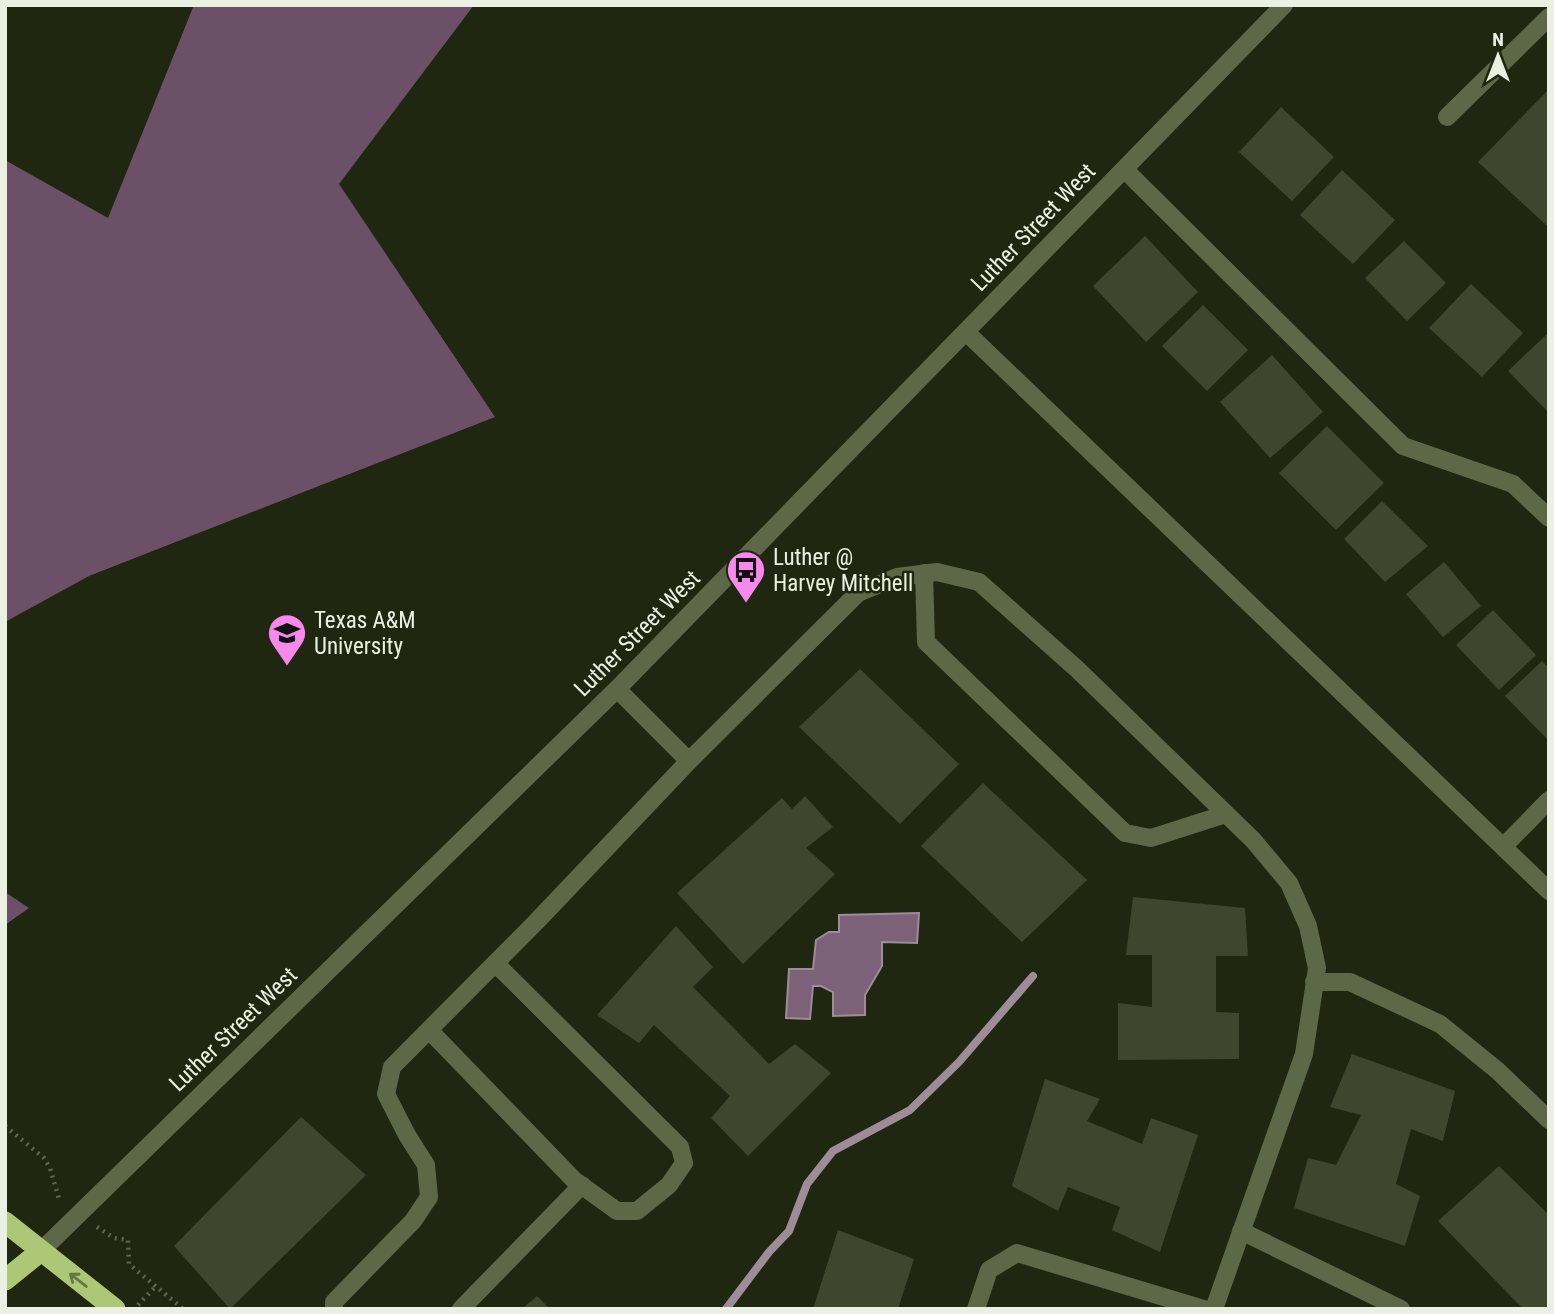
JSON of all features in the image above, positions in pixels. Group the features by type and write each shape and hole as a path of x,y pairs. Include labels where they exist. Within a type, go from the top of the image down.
{"highway":[{"path":"5,1222 115,1309"},
{"path":"5,1280 41,1251"}],"street":[{"name":"Luther Street West","path":"41,1251 617,689 1284,5"},
{"path":"1447,117 1549,17"},
{"path":"1125,169 1402,446 1513,484 1549,518"},
{"path":"966,332 1549,891"},
{"path":"334,1309 334,1302 413,1221 429,1197 426,1166 386,1094 392,1067 689,761 858,593 897,577 937,572 979,582 1077,669 1253,840 1289,883 1308,926 1317,968 1304,1054 1214,1309"},
{"path":"924,573 926,642 1125,834 1151,838 1226,814"},
{"path":"617,689 689,761"},
{"path":"1503,847 1549,800"},
{"path":"429,1030 574,1180 617,1211 636,1211 669,1185 684,1163 680,1147 495,963"},
{"path":"1314,982 1350,982 1440,1024 1498,1071 1549,1120"},
{"path":"461,1309 582,1185"},
{"path":"1241,1231 1401,1309"},
{"path":"976,1309 989,1269 1017,1253 1204,1309"}],"path":[{"path":"135,1309 155,1287"}],"shaded area":[{"path":"194,5 474,5 339,184 495,417 89,576 5,622 5,160 108,218"},
{"path":"5,892 29,908 5,925"},
{"path":"919,913 917,943 882,942 882,966 865,995 865,1015 833,1016 833,992 821,986 813,986 810,1019 786,1018 789,969 813,969 816,940 829,932 839,932 839,915"}],"building":[{"path":"1549,89 1549,223 1546,225 1478,162"},
{"path":"1281,107 1334,157 1292,201 1239,152"},
{"path":"1342,170 1395,220 1353,264 1300,215"},
{"path":"1145,236 1198,292 1146,342 1093,286"},
{"path":"1404,241 1446,283 1407,321 1365,278"},
{"path":"1471,284 1523,333 1482,377 1429,328"},
{"path":"1203,305 1248,350 1207,391 1162,346"},
{"path":"1547,334 1549,336 1549,413 1508,371"},
{"path":"1272,355 1323,412 1270,458 1220,402"},
{"path":"1327,426 1384,483 1336,530 1279,473"},
{"path":"1382,501 1428,546 1385,582 1344,539"},
{"path":"1444,562 1481,606 1443,637 1406,594"},
{"path":"1493,610 1536,655 1499,690 1456,645"},
{"path":"1542,661 1549,668 1549,741 1505,696"},
{"path":"860,669 959,764 900,824 799,727"},
{"path":"983,783 1087,880 1022,942 921,846"},
{"path":"805,796 833,827 806,848 835,874 743,964 677,893 782,798 792,809"},
{"path":"1133,897 1245,908 1248,956 1216,956 1216,1012 1239,1013 1239,1059 1118,1060 1118,1003 1152,1007 1152,955 1126,955"},
{"path":"676,926 713,967 693,987 769,1064 795,1044 831,1073 748,1156 711,1118 730,1096 654,1025 639,1043 597,1015"},
{"path":"1352,1054 1455,1091 1443,1141 1411,1129 1396,1184 1420,1196 1405,1246 1294,1208 1308,1158 1336,1165 1361,1115 1330,1107"},
{"path":"1045,1079 1100,1099 1087,1121 1142,1144 1151,1118 1198,1135 1160,1252 1112,1230 1120,1207 1068,1187 1058,1211 1012,1186"},
{"path":"301,1117 366,1175 230,1309 174,1246"},
{"path":"1499,1166 1549,1215 1549,1309 1523,1309 1438,1221"},
{"path":"838,1230 914,1259 898,1309 813,1309"},
{"path":"537,1296 550,1309 522,1309"}],"waterway":[{"path":"726,1309 769,1252 789,1231 807,1184 833,1151 910,1110 959,1062 1033,976"}],"place":[{"name":"Luther @ Harvey Mitchell","path":"746,604"},
{"name":"Texas A&M University","path":"287,667"}]}
